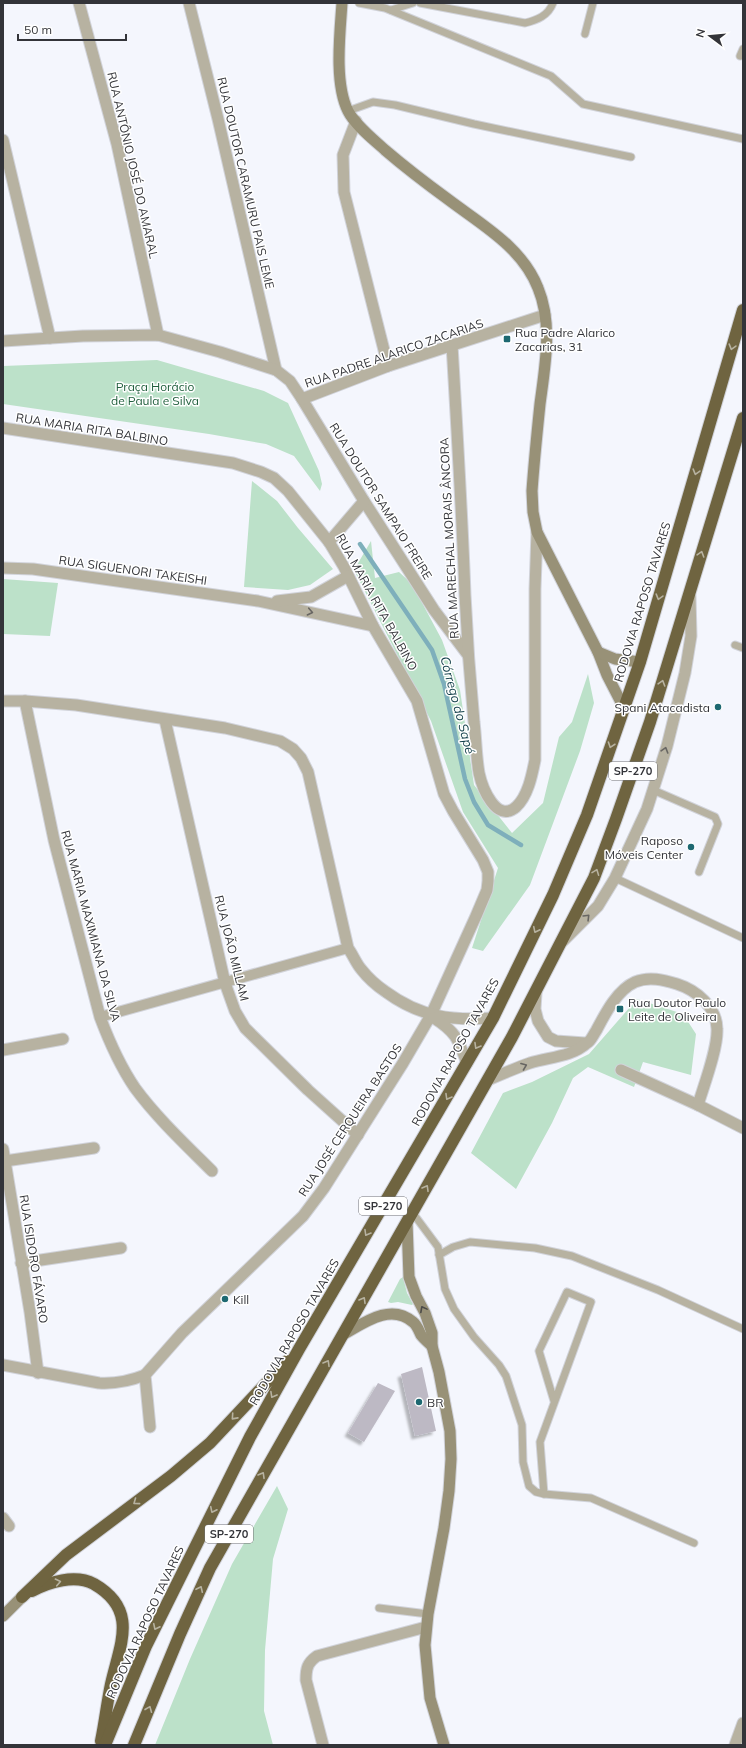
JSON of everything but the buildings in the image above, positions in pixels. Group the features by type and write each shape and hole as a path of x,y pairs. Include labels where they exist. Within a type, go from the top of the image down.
{"highway":[{"name":"RODOVIA RAPOSO TAVARES","path":"105,1745 146,1646 250,1437 299,1349 493,1018 553,894 581,828 640,662 743,310"},
{"name":"SP-270","path":"134,1745 180,1634 210,1568 261,1476 344,1334 488,1080 536,993 594,878 650,722 743,418"},
{"path":"22,1597 66,1555 171,1476 210,1443 299,1349"},
{"path":"22,1597 39,1588 58,1581 74,1580 91,1583 105,1591 118,1608 124,1627 111,1685 101,1745"}],"main road":[{"path":"342,3 339,46 340,68 342,91 348,111 367,135 416,176 499,237 518,255 538,288 545,315 546,347 532,491 533,512 537,532 598,652 607,675 624,708"},
{"path":"598,652 615,659 640,662"},
{"path":"409,1217 409,1277 416,1296 426,1313 432,1333 432,1346 450,1431 451,1459 444,1528 426,1627 425,1652 430,1698 444,1745"},
{"path":"344,1334 379,1315 391,1314 406,1317 415,1323 422,1336 432,1346"},
{"path":"3,1616 22,1597"}],"street":[{"name":"RUA ANTÔNIO JOSÉ DO AMARAL","path":"79,3 117,144 158,335"},
{"name":"RUA DOUTOR CARAMURU PAIS LEME","path":"189,3 276,370"},
{"path":"356,121 343,155 344,192 388,366"},
{"path":"3,140 50,338"},
{"name":"RUA PADRE ALARICO ZACARIAS","path":"3,341 122,334 158,335 220,352 276,370 290,381 302,399 388,366 545,315"},
{"name":"RUA MARECHAL MORAIS ÂNCORA","path":"452,345 460,472 468,655 479,773 485,792 492,804 499,809 508,810 515,807 522,799 530,780 535,760 535,589 537,532"},
{"name":"RUA DOUTOR SAMPAIO FREIRE","path":"302,399 364,502 434,610 468,655"},
{"name":"RUA MARIA RITA BALBINO","path":"3,428 233,464 261,472 274,478 288,491 329,542 373,626 417,701 444,794 483,860 488,872"},
{"path":"329,542 364,502"},
{"name":"RUA SIGUENORI TAKEISHI","path":"3,568 33,569 258,601 373,626"},
{"name":"RUA SIGUENORI TAKEISHI","path":"258,601 288,600 311,597 348,576"},
{"path":"560,945 598,906 615,878 647,809 669,738 685,673 691,636 690,591"},
{"path":"3,701 25,701 76,705 165,720 225,728 280,741 293,749 301,758 308,772 348,948 362,970 376,985 398,1001 430,1015 448,1027 455,1034 467,1063"},
{"name":"RUA MARIA MAXIMIANA DA SILVA","path":"25,701 54,840 100,1017 112,1049 135,1088 212,1172"},
{"name":"RUA JOÃO MILLAM","path":"165,720 225,984 235,1011 245,1028 308,1090 358,1135"},
{"name":"RUA JOSÉ CERQUEIRA BASTOS","path":"145,1375 182,1333 303,1216 324,1188 403,1063 430,1015 450,976 487,890 488,872"},
{"path":"100,1017 225,984 237,978 348,948"},
{"path":"488,1080 530,1063 572,1052 588,1043 612,1004 625,989 636,982 649,979 664,980 682,985 700,995 714,1014 718,1028 716,1044 698,1105"},
{"path":"536,993 535,1008 538,1021 548,1037 556,1041 588,1043"},
{"path":"430,1015 461,1020 493,1018"},
{"path":"3,1050 63,1039"},
{"path":"621,1070 698,1105 743,1128"},
{"path":"5,1161 94,1148"},
{"name":"RUA ISIDORO FÁVARO","path":"3,1149 30,1312 38,1373"},
{"path":"21,1263 121,1248"},
{"path":"3,1365 38,1373 113,1384 145,1375 150,1427"},
{"path":"323,1745 306,1680 306,1670 310,1661 317,1656 426,1627"},
{"path":"734,1745 743,1723"}],"lane":[{"path":"359,3 391,10 551,76 584,104 743,139"},
{"path":"391,10 413,3"},
{"path":"420,3 525,23 539,19 551,8 553,3"},
{"path":"585,34 593,3"},
{"path":"740,56 743,48"},
{"path":"348,111 373,102 395,105 474,124 631,157"},
{"path":"735,645 743,648"},
{"path":"653,790 715,818 718,824 699,872"},
{"path":"615,878 743,938"},
{"path":"409,1217 438,1247 445,1289 454,1309 474,1337 499,1365 506,1376 522,1425 523,1462 529,1486 536,1492 544,1494 591,1498 694,1543"},
{"path":"440,1255 453,1247 470,1242 535,1248 572,1256 658,1290 743,1329"},
{"path":"544,1494 540,1442 591,1302 567,1292 539,1351 554,1401"},
{"path":"379,1608 428,1614"}],"green space":[{"name":"Praça Horácio de Paula e Silva","path":"157,360 264,391 288,403 319,471 322,484 320,491 294,456 266,444 209,434 3,404 3,366"},
{"path":"252,481 277,501 333,569 310,585 288,590 244,587"},
{"path":"371,541 375,578 399,572 412,584 442,640 460,690 474,785 512,833 543,803 559,737 572,722 588,674 594,703 580,751 530,885 483,951 472,948 498,868 463,812 431,721 354,570"},
{"path":"3,579 58,583 50,636 3,634"},
{"path":"637,999 683,1014 696,1034 691,1075 643,1062 634,1087 588,1067 573,1078 552,1123 516,1189 471,1153 503,1093 532,1082 589,1054"},
{"path":"403,1277 407,1293 413,1304 412,1305 398,1302 388,1302 400,1279"},
{"path":"277,1486 288,1509 273,1559 265,1650 264,1711 273,1745 155,1745 190,1659 232,1564"}],"waterway":[{"name":"Córrego do Sapé","path":"360,544 432,650 444,684 465,779 474,802 488,825 521,845"}],"place":[{"name":"Rua Padre Alarico Zacarias, 31","path":"507,339"},
{"name":"Spani Atacadista","path":"718,707"},
{"name":"Raposo Móveis Center","path":"691,847"},
{"name":"Rua Doutor Paulo Leite de Oliveira","path":"620,1009"},
{"name":"Kill","path":"225,1299"},
{"name":"BR","path":"419,1402"}]}
